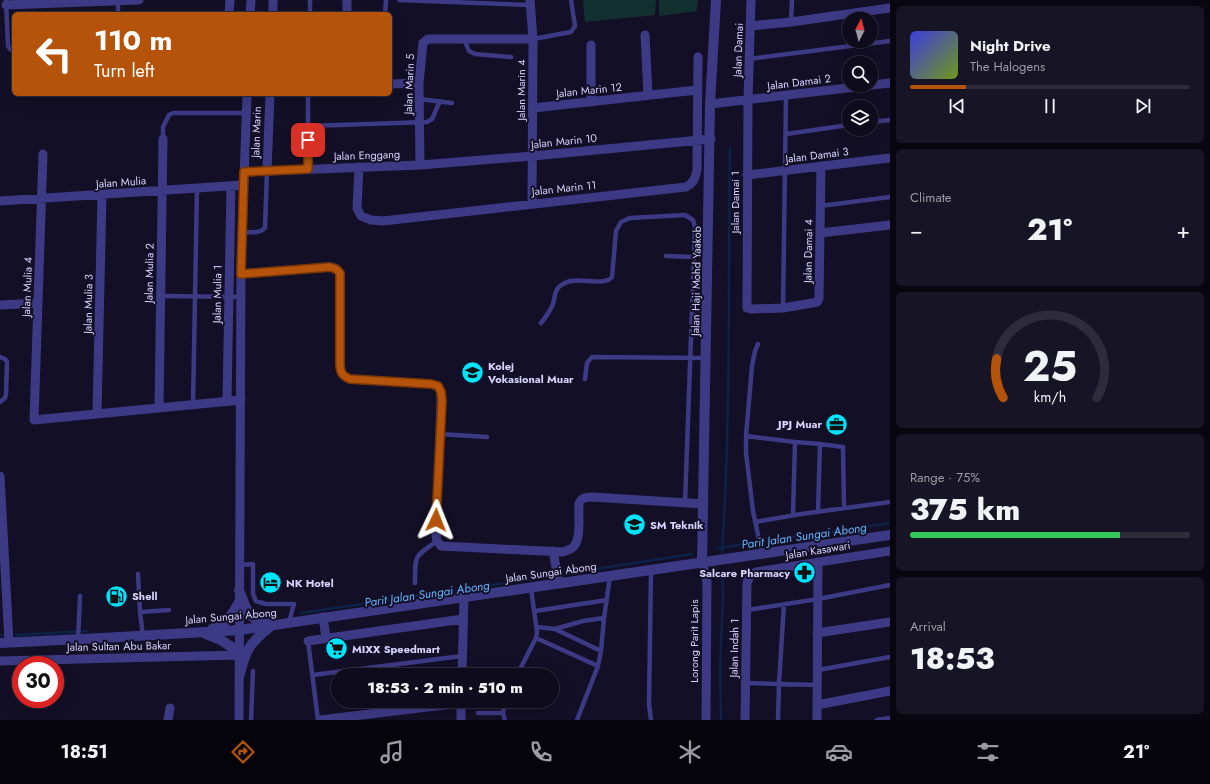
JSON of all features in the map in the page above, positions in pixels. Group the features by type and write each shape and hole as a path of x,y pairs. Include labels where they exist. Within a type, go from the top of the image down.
{"street":[{"path":"6,2 139,0"},
{"path":"229,12 230,0"},
{"path":"250,12 251,0"},
{"path":"273,0 273,12"},
{"path":"347,0 347,12"},
{"name":"Jalan Haji Mohd Yaakob","path":"702,562 711,139 710,104 716,0"},
{"name":"Jalan Damai","path":"744,101 749,59 751,0"},
{"name":"Jalan Marin 4","path":"530,2 533,39 532,204"},
{"path":"750,26 791,22 890,8"},
{"path":"645,35 648,95"},
{"name":"Jalan Marin 5","path":"420,165 419,83 423,43 425,40 533,39"},
{"path":"591,45 591,102"},
{"name":"Jalan Marin 11","path":"358,167 357,208 361,216 371,220 383,221 686,187 694,180 697,170 696,140 698,57"},
{"path":"392,84 419,83"},
{"name":"Jalan Damai 2","path":"710,104 890,83"},
{"name":"Jalan Marin 12","path":"533,108 697,90"},
{"path":"239,720 241,274 247,96"},
{"name":"Jalan Marin","path":"267,171 270,96"},
{"name":"Jalan Damai 1","path":"744,101 747,175 746,304 747,308 751,309 783,308"},
{"name":"Jalan Mulia 2","path":"160,408 163,139"},
{"name":"Jalan Marin 10","path":"420,165 711,139"},
{"name":"Jalan Mulia 4","path":"43,154 34,420 97,414"},
{"name":"Jalan Damai 3","path":"747,175 890,158"},
{"name":"Jalan Enggang","path":"244,172 420,165"},
{"name":"Jalan Damai 4","path":"783,308 817,302 819,299 821,166"},
{"name":"Jalan Mulia","path":"0,201 244,185"},
{"name":"Jalan Mulia 1","path":"227,401 231,186"},
{"name":"Jalan Mulia 3","path":"97,414 102,195"},
{"path":"820,233 890,225"},
{"path":"241,274 330,267 336,269 340,273 340,363 341,373 344,377 350,379 431,384 438,386 441,392 442,401 436,535 437,541 442,546 563,552 576,544 578,538 579,504 584,497 704,504"},
{"path":"0,306 38,303"},
{"path":"97,414 241,400"},
{"path":"0,476 5,642"},
{"name":"Jalan Sungai Abong","path":"5,642 78,640 240,630 651,570 702,562 761,550 890,535"},
{"path":"552,551 559,583"},
{"name":"Jalan Kasawari","path":"750,576 756,572 890,551"},
{"name":"Lorong Parit Lapis","path":"702,562 707,582 706,720"},
{"path":"817,720 818,562"},
{"name":"Jalan Indah 1","path":"745,720 747,583 750,576"},
{"path":"239,590 249,614 255,620 274,625"},
{"path":"462,668 462,619 464,597"},
{"path":"200,632 219,626 225,622 232,615 239,602"},
{"path":"323,617 326,638"},
{"path":"308,641 462,619"},
{"path":"817,633 890,622"},
{"path":"240,674 244,656 249,646 274,625"},
{"path":"200,632 221,640 239,654"},
{"name":"Jalan Sultan Abu Bakar","path":"0,661 239,654"},
{"path":"817,705 890,691"},
{"path":"168,720 170,708"},
{"path":"319,720 414,708"},
{"path":"461,708 461,720"}],"lane":[{"path":"310,0 310,12"},
{"path":"385,12 386,0"},
{"path":"399,0 530,2"},
{"path":"533,39 571,32 574,26 571,0"},
{"path":"791,22 792,0"},
{"path":"118,1 118,12"},
{"path":"6,2 8,46 12,50"},
{"path":"464,39 469,51 475,54 510,57"},
{"path":"749,59 890,41"},
{"path":"308,96 308,169"},
{"path":"783,308 786,96"},
{"path":"419,99 452,103"},
{"path":"308,126 427,122 432,119 440,101"},
{"path":"163,139 163,127 168,115 173,113 246,113"},
{"path":"878,121 890,120"},
{"path":"786,134 842,126"},
{"path":"242,232 258,233 265,228 267,171"},
{"path":"193,405 197,188"},
{"path":"820,206 890,197"},
{"path":"541,323 551,309 558,288 566,282 572,280 603,281 609,280 612,277 616,230 624,220 630,218 685,215 693,220 695,227 685,503"},
{"path":"666,256 694,257"},
{"path":"161,296 241,297"},
{"path":"758,344 752,366 746,453 755,522 761,550"},
{"path":"0,357 5,359 7,362 6,394 5,398 0,402"},
{"path":"585,380 587,363 592,357 706,358"},
{"path":"440,434 487,437"},
{"path":"746,436 843,448 844,508"},
{"path":"793,515 795,442"},
{"path":"818,512 820,444"},
{"path":"755,522 793,515 890,502"},
{"path":"415,583 415,562 417,557 437,541"},
{"path":"240,565 253,564 253,594 256,601 266,604 294,604 289,622"},
{"path":"651,570 649,704 651,720"},
{"path":"138,574 143,636"},
{"path":"577,720 598,666 610,576"},
{"path":"747,610 818,599 890,585"},
{"path":"521,668 536,638 537,627 531,587"},
{"path":"78,640 80,596"},
{"path":"535,611 607,600"},
{"path":"778,720 784,604"},
{"path":"140,612 169,610"},
{"path":"555,629 583,621 604,618"},
{"path":"537,627 555,629 601,651"},
{"path":"536,638 598,666"},
{"path":"308,641 319,720"},
{"path":"313,675 462,656"},
{"path":"818,670 890,657"},
{"path":"251,720 253,671"},
{"path":"745,683 818,685"},
{"path":"504,708 503,713 505,720"},
{"path":"478,713 503,713"},
{"path":"877,720 890,718"}],"green space":[{"path":"583,0 656,0 655,15 585,22"},
{"path":"659,0 698,0 697,11 659,16"}],"waterway":[{"path":"722,552 728,401 730,148"},
{"name":"Parit Jalan Sungai Abong","path":"718,548 890,523"},
{"name":"Parit Jalan Sungai Abong","path":"564,574 692,554"},
{"path":"721,720 720,669 723,594 722,575"},
{"name":"Parit Jalan Sungai Abong","path":"301,613 552,576"},
{"name":"Parit Jalan Sungai Abong","path":"254,614 273,616"},
{"name":"Parit Jalan Sungai Abong","path":"212,622 217,618"},
{"name":"Parit Jalan Sungai Abong","path":"16,635 87,631"}],"place":[{"name":"Kolej Vokasional Muar","path":"473,372"},
{"name":"JPJ Muar","path":"837,424"},
{"name":"SM Teknik","path":"634,525"},
{"name":"Salcare Pharmacy","path":"805,573"},
{"name":"NK Hotel","path":"271,583"},
{"name":"Shell","path":"116,596"},
{"name":"MIXX Speedmart","path":"337,649"}],"route":[{"path":"308,140 308,169 244,172 241,274 330,267 336,269 340,273 340,370 344,377 350,379 431,384 438,386 441,392 442,401 436,520"}]}
